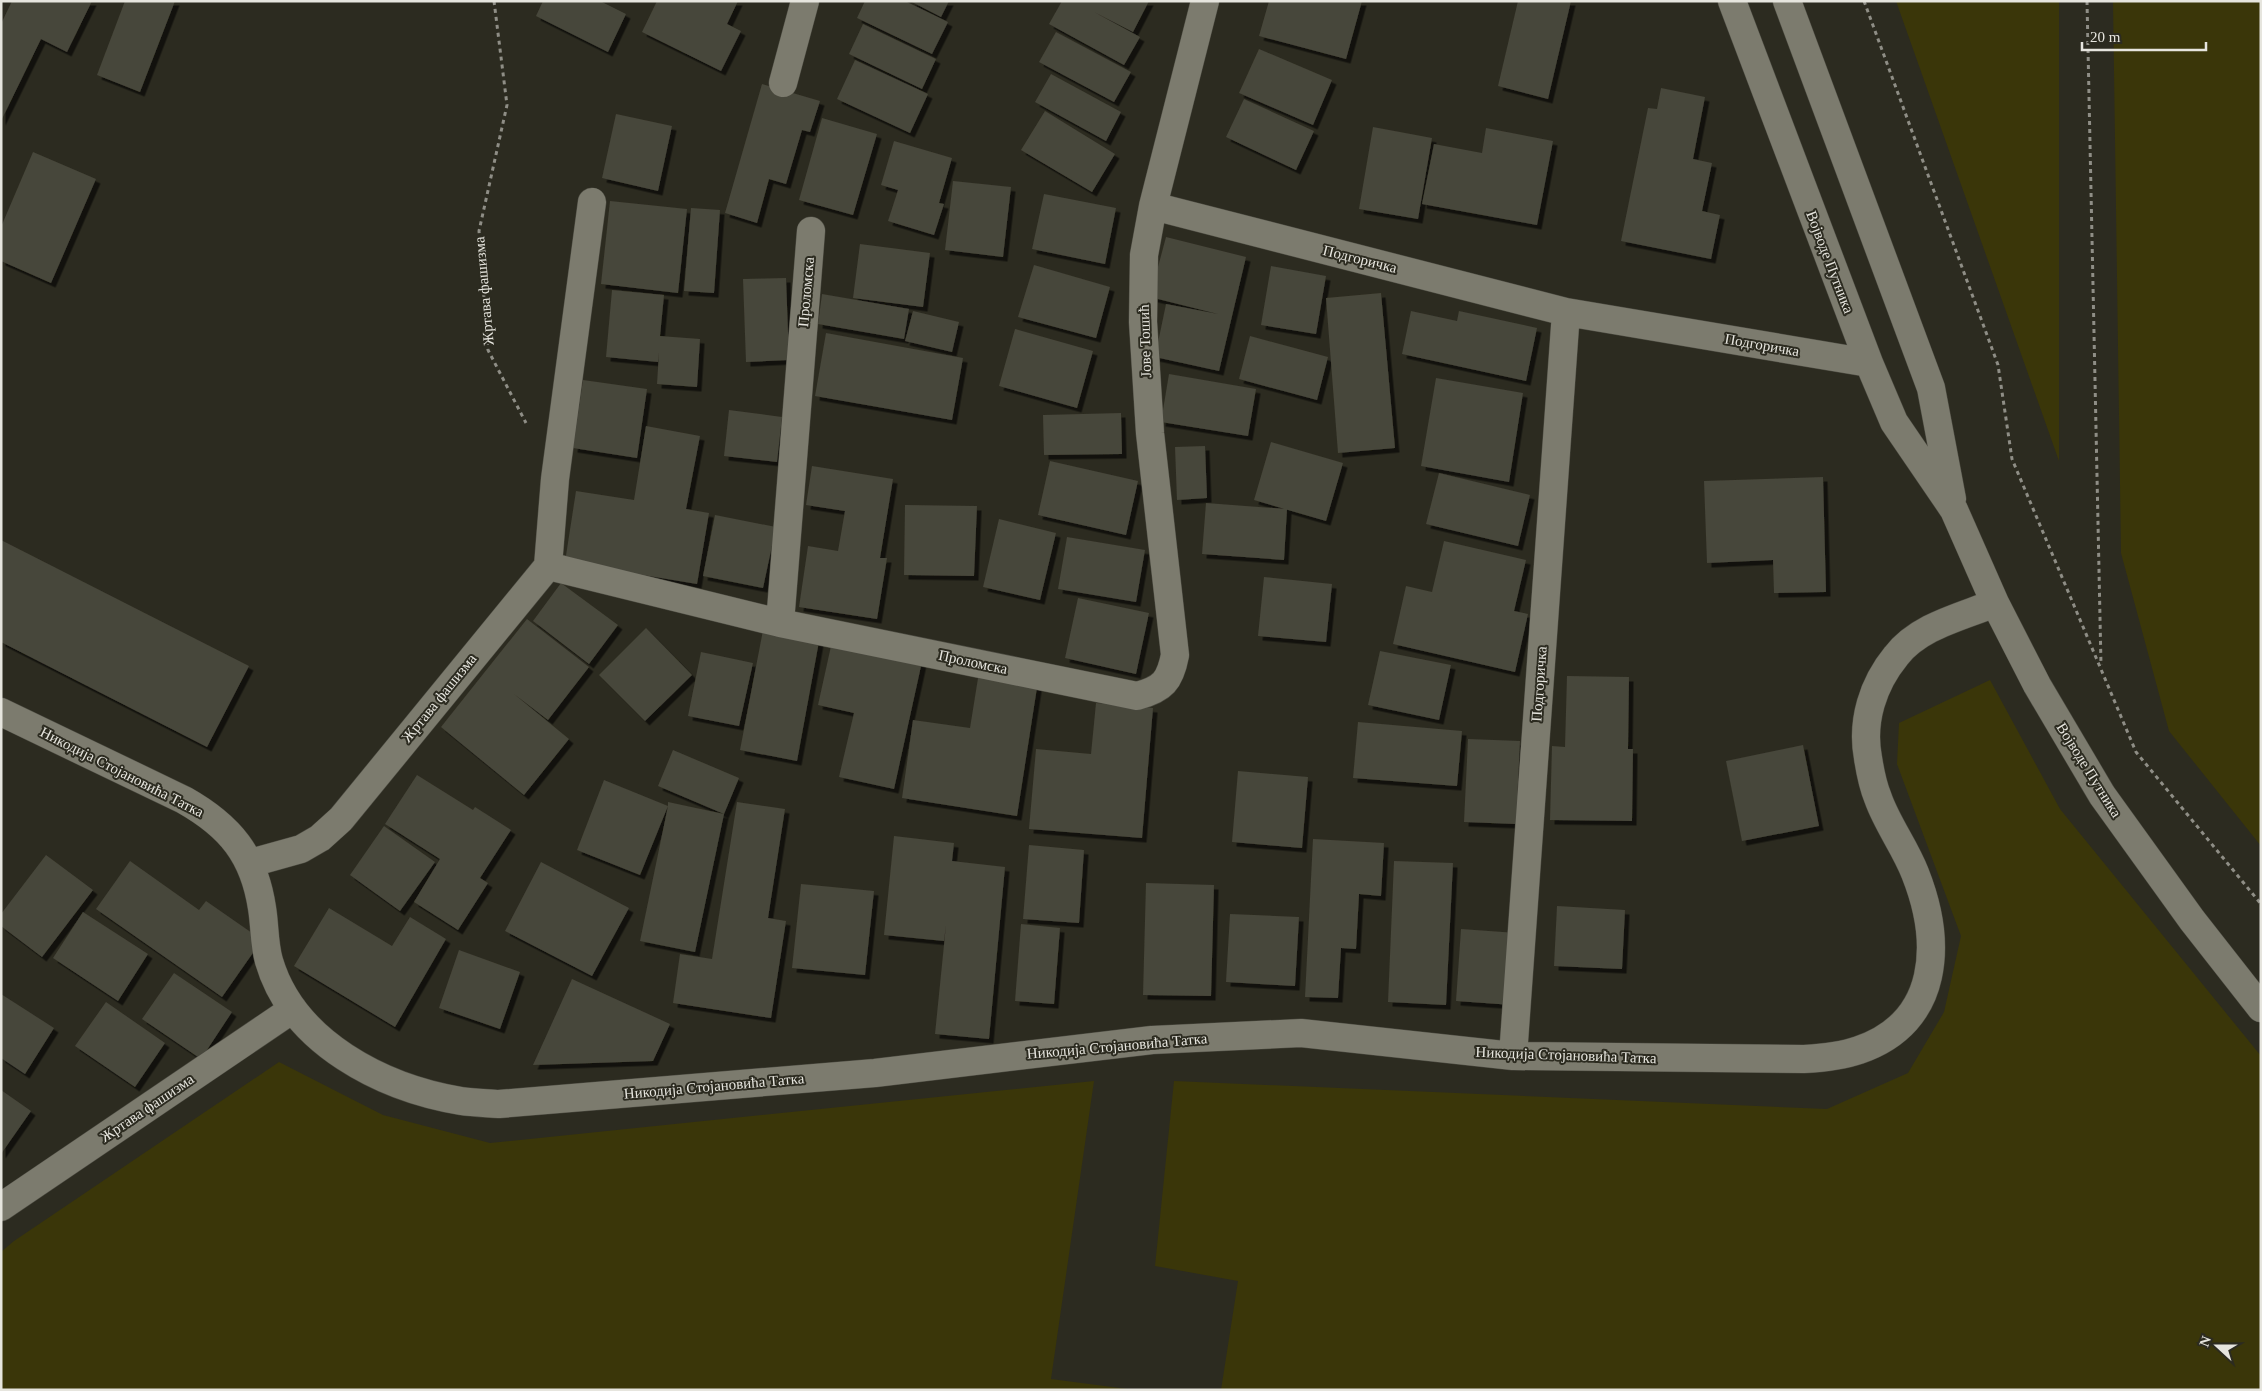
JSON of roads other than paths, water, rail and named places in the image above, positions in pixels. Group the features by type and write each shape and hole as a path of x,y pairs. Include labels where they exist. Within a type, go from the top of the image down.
{"street":[{"path":"783,83 805,1"},
{"name":"Јове Тошић","path":"1164,683 1172,671 1175,654 1150,433 1143,322 1144,255 1153,206 1205,1"},
{"name":"Војводе Путника","path":"1732,1 1869,363 1894,422 1954,510 1995,603 2037,685 2102,795 2192,920 2261,1008"},
{"name":"Војводе Путника","path":"1787,1 1931,388 1954,510"},
{"path":"548,566 555,479 592,202"},
{"name":"Подгоричка","path":"1153,206 1566,312 1869,363"},
{"name":"Проломска","path":"780,623 811,231"},
{"name":"Подгоричка","path":"1512,1056 1566,312"},
{"name":"Проломска","path":"548,566 780,623 1137,696 1153,692 1164,683"},
{"name":"Жртава фашизма","path":"251,863 301,849 320,838 341,819 548,566"},
{"name":"Никодија Стојановића Татка","path":"1,712 184,800 206,813 240,845 251,863 259,888 269,961 293,1009 319,1037 346,1058 389,1080 426,1093 462,1101 499,1104 875,1073 1152,1040 1300,1033 1512,1056 1804,1059 1826,1057 1860,1050 1880,1040 1900,1027 1914,1011 1925,989 1931,964 1930,918 1915,872 1878,799 1867,756 1870,702 1882,675 1897,654 1921,633 1995,603"},
{"name":"Жртава фашизма","path":"1,1207 293,1009"}]}
